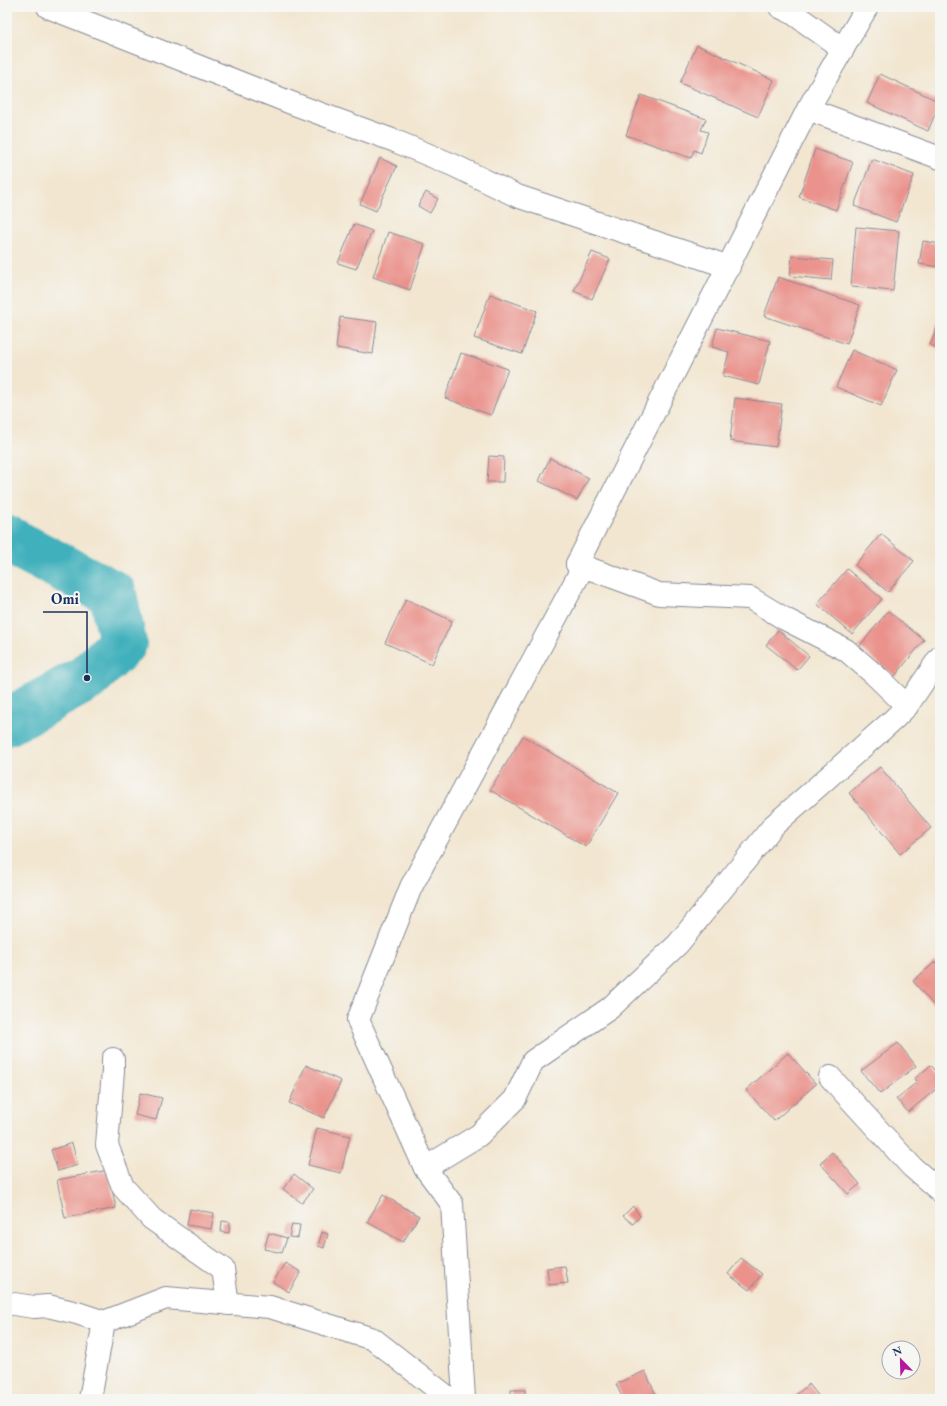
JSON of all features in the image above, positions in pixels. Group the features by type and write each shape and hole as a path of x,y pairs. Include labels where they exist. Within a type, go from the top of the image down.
{"street":[{"path":"48,7 294,104 454,164 517,196 729,267"},
{"path":"780,7 794,14 843,50"},
{"path":"578,564 808,109 867,7"},
{"path":"808,109 940,158"},
{"path":"578,564 659,594 750,598 785,619 846,650 907,706"},
{"path":"464,1399 452,1204 425,1168 358,1020 411,887 581,571 578,564"},
{"path":"425,1168 479,1135 515,1099 533,1061 610,1008 678,944 774,825 907,706 940,657"},
{"path":"113,1059 107,1145 123,1187 152,1219 223,1269 228,1304"},
{"path":"830,1077 912,1166 940,1191"},
{"path":"7,1303 48,1306 77,1313 104,1322 166,1298 270,1307 373,1340 450,1399"},
{"path":"90,1399 104,1322"}],"building":[{"path":"697,45 774,80 758,117 680,83"},
{"path":"880,74 940,102 928,131 867,103"},
{"path":"641,95 706,119 701,130 708,132 701,153 694,150 691,158 626,135"},
{"path":"815,149 853,162 836,210 799,197"},
{"path":"380,158 397,166 376,211 360,204"},
{"path":"872,159 914,175 896,222 854,206"},
{"path":"426,192 438,199 430,213 418,206"},
{"path":"354,224 372,231 356,269 338,263"},
{"path":"856,227 899,231 893,291 851,287"},
{"path":"388,232 425,244 410,290 373,277"},
{"path":"923,241 940,244 940,267 919,264"},
{"path":"592,252 610,259 592,299 574,291"},
{"path":"792,256 833,260 831,280 790,276"},
{"path":"778,277 860,305 847,344 764,316"},
{"path":"490,294 537,311 522,354 474,338"},
{"path":"340,317 377,322 373,354 336,348"},
{"path":"940,320 940,349 930,345"},
{"path":"717,328 770,341 759,385 723,376 729,352 712,347"},
{"path":"852,350 897,370 881,406 836,387"},
{"path":"461,353 508,369 491,415 445,398"},
{"path":"735,398 782,404 776,447 730,441"},
{"path":"489,456 504,457 503,482 487,482"},
{"path":"550,458 589,478 577,500 539,481"},
{"path":"881,534 914,561 888,592 855,565"},
{"path":"847,569 882,599 852,634 817,604"},
{"path":"406,599 452,621 432,664 385,643"},
{"path":"888,611 924,640 895,676 859,647"},
{"path":"778,630 809,656 797,670 766,645"},
{"path":"523,736 618,793 586,847 490,790"},
{"path":"880,767 931,828 900,854 849,793"},
{"path":"935,962 940,967 940,1003 935,1007 913,981"},
{"path":"898,1043 916,1066 880,1094 861,1071"},
{"path":"788,1053 816,1084 774,1121 746,1090"},
{"path":"306,1065 341,1081 324,1118 289,1103"},
{"path":"931,1065 940,1076 940,1086 908,1112 896,1099 917,1082 914,1079"},
{"path":"140,1093 162,1098 156,1120 135,1115"},
{"path":"317,1128 350,1136 341,1173 308,1165"},
{"path":"72,1143 78,1165 58,1171 51,1150"},
{"path":"832,1152 860,1184 848,1194 820,1163"},
{"path":"108,1170 116,1208 65,1218 57,1180"},
{"path":"294,1174 313,1189 302,1203 283,1189"},
{"path":"383,1195 419,1216 403,1242 367,1222"},
{"path":"633,1206 640,1216 633,1224 623,1216"},
{"path":"190,1209 214,1213 211,1229 187,1225"},
{"path":"222,1221 230,1222 229,1233 221,1232"},
{"path":"292,1224 300,1225 298,1238 289,1237"},
{"path":"322,1232 328,1234 324,1248 318,1246"},
{"path":"269,1233 287,1238 282,1253 264,1249"},
{"path":"741,1258 762,1274 749,1290 728,1274"},
{"path":"285,1263 301,1272 289,1292 273,1282"},
{"path":"565,1266 568,1283 549,1285 547,1268"},
{"path":"645,1371 658,1399 623,1399 616,1384"},
{"path":"809,1384 821,1399 791,1399"},
{"path":"511,1390 525,1390 525,1399 511,1399"}],"waterway":[{"path":"7,539 113,594 123,643 87,678 7,722"}],"place":[{"name":"Omi","path":"87,678"}]}
